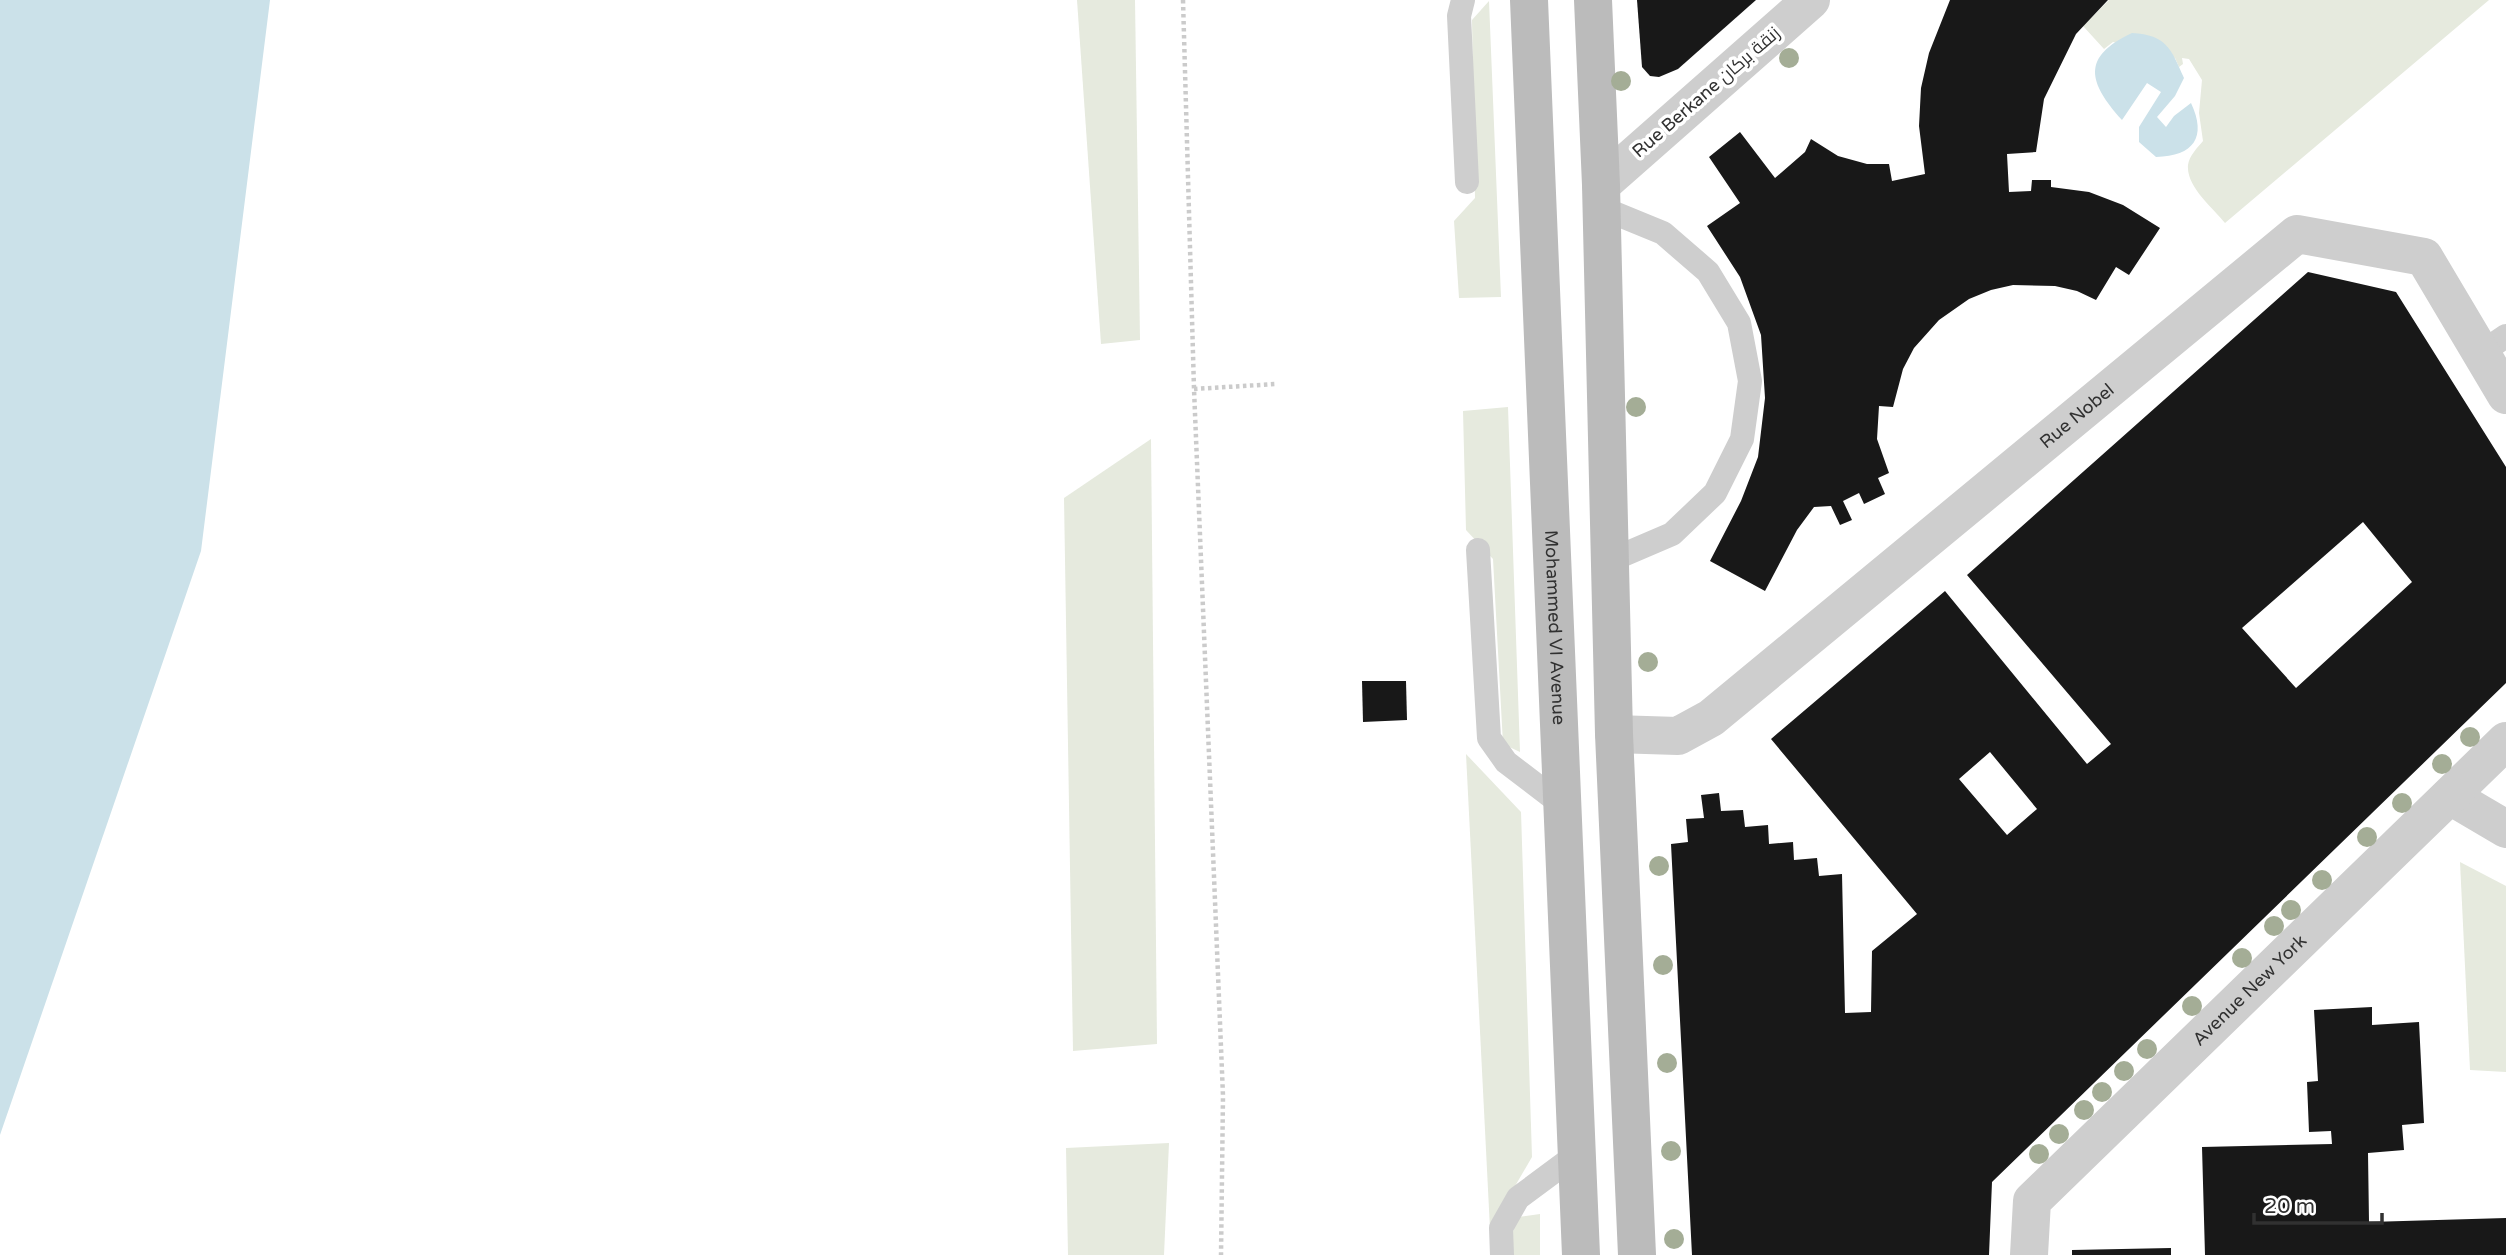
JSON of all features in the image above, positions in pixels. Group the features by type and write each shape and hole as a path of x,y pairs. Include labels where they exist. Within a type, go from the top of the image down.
{"main road":[{"name":"Mohammed VI Avenue","path":"1529,0 1581,1255"},
{"path":"1593,0 1602,197 1614,734 1637,1255"}],"street":[{"name":"Rue Berkane زنقة بركان","path":"1602,197 1811,0"},
{"name":"Rue Nobel","path":"1614,734 1678,736 1711,718 2297,234 2424,257 2493,345 2506,394"},
{"name":"Avenue New York","path":"2029,1255 2032,1201 2506,741"},
{"path":"2450,796 2506,829"}],"lane":[{"path":"1464,0 1459,16 1467,183"},
{"path":"1602,197 1662,233 1708,272 1739,323 1750,381 1742,439 1715,493 1672,534 1609,561"},
{"path":"1478,550 1489,738 1506,762 1561,804"},
{"path":"1502,1255 1501,1228 1518,1198 1576,1155"}],"path":[{"path":"1183,0 1194,389 1223,1096 1221,1255"},
{"path":"1194,389 1276,383"}],"shaded area":[{"path":"1077,0 1135,0 1140,340 1101,344"},
{"path":"2109,0 2489,0 2225,223 2196,189 2189,173 2190,158 2203,141 2199,113 2202,80 2189,59 2182,58 2183,64 2179,67 2175,58 2113,42 2104,49 2083,26"},
{"path":"1489,1 1501,297 1459,298 1454,221 1475,198 1472,20"},
{"path":"1508,407 1520,752 1503,744 1493,559 1466,530 1463,411"},
{"path":"1151,439 1157,1044 1073,1051 1064,498"},
{"path":"1466,754 1521,812 1532,1157 1490,1229"},
{"path":"2460,862 2506,886 2506,1072 2470,1070"},
{"path":"1169,1143 1164,1255 1068,1255 1066,1148"},
{"path":"1540,1214 1540,1255 1513,1255 1512,1234 1518,1217"}],"water":[{"path":"0,0 270,0 201,551 0,1135"},
{"path":"2132,33 2153,37 2166,45 2184,78 2175,96 2157,117 2166,127 2174,116 2191,103 2196,115 2197,135 2194,142 2180,153 2156,157 2139,142 2139,127 2161,92 2147,83 2122,120 2102,94 2097,82 2097,61 2104,51"}],"building":[{"path":"1637,0 1756,0 1678,69 1659,77 1650,76 1642,67"},
{"path":"1950,0 2108,0 2076,34 2044,99 2036,152 2007,154 2009,192 2031,191 2032,180 2051,180 2051,187 2089,192 2123,205 2160,228 2129,275 2116,267 2096,300 2077,291 2055,286 2013,285 1969,299 1939,320 1914,348 1903,369 1893,407 1879,406 1877,439 1889,473 1878,478 1885,494 1864,504 1859,493 1843,501 1852,520 1840,525 1831,506 1814,507 1797,530 1765,591 1710,561 1741,501 1758,457 1765,398 1761,335 1740,277 1707,226 1740,203 1709,157 1740,132 1775,178 1805,152 1811,139 1838,156 1867,164 1889,164 1892,181 1925,174 1919,126 1921,88 1929,53"},
{"path":"2308,272 2396,292 2506,467 2506,683 1992,1182 1989,1255 1692,1255 1671,844 1688,842 1686,819 1704,818 1701,795 1719,793 1721,811 1743,810 1745,827 1768,825 1769,844 1793,842 1794,860 1817,858 1819,876 1842,874 1845,1013 1871,1012 1872,951 1917,914 1771,739 1945,591 2087,764 2111,744 1967,575","holes":["2363,522 2412,582 2296,688 2242,628","1990,752 2037,809 2007,835 1959,779"]},
{"path":"1362,681 1406,681 1407,720 1363,722"},
{"path":"2372,1007 2372,1025 2419,1022 2424,1123 2402,1125 2404,1150 2368,1153 2369,1222 2506,1218 2506,1255 2205,1255 2202,1147 2332,1144 2331,1131 2309,1132 2307,1082 2318,1081 2314,1010"},
{"path":"2171,1248 2171,1255 2072,1255 2072,1250"}]}
